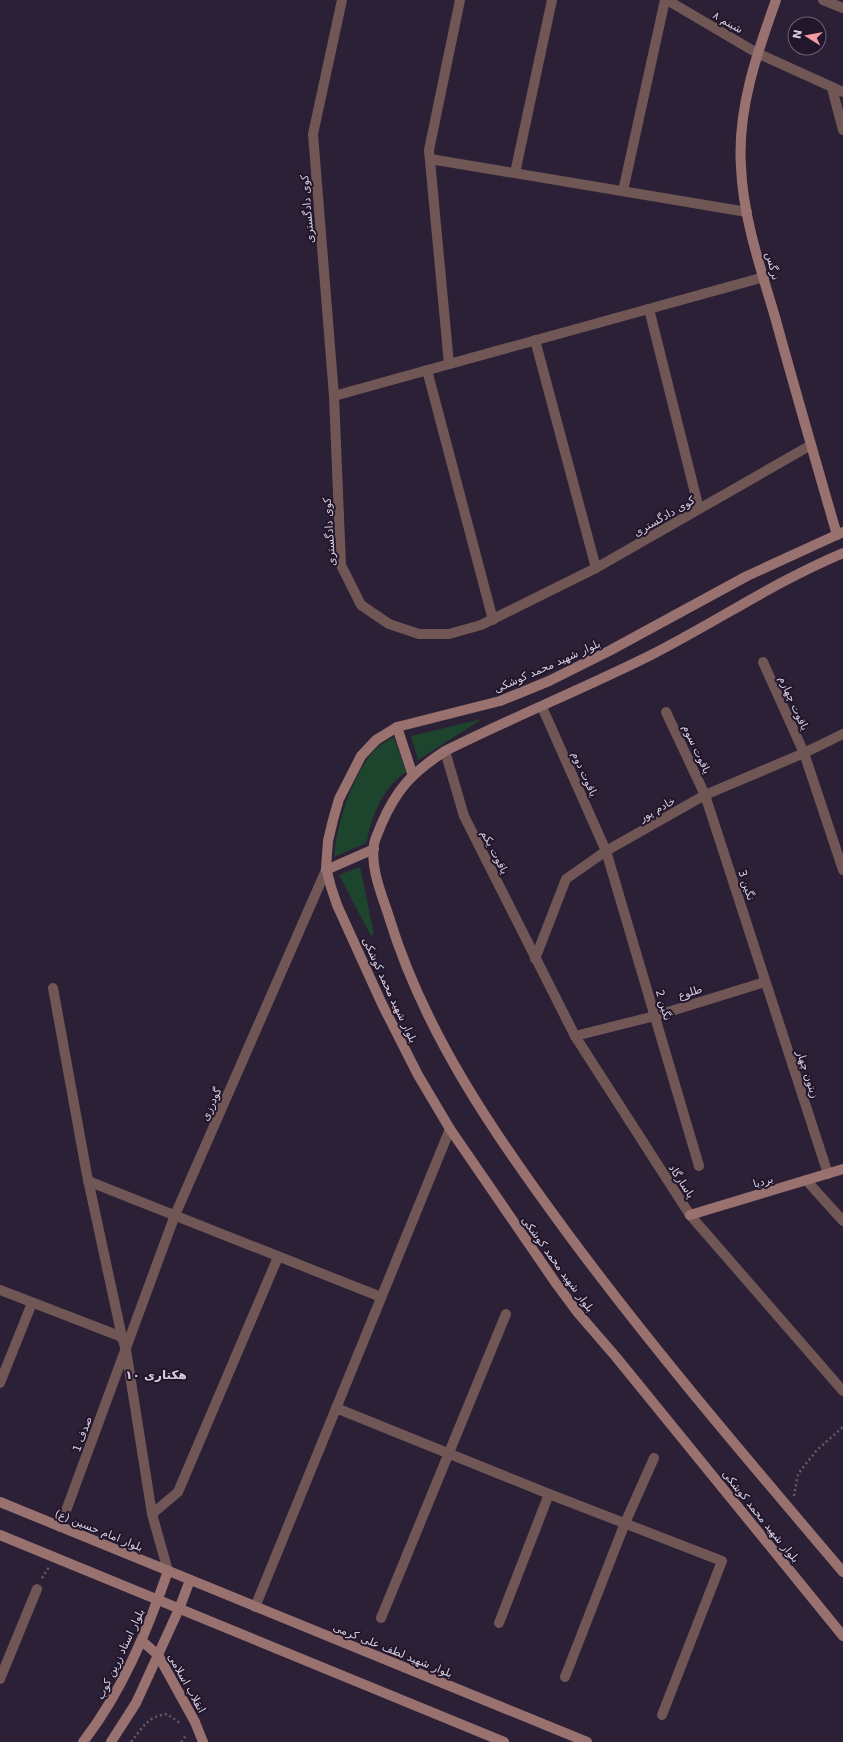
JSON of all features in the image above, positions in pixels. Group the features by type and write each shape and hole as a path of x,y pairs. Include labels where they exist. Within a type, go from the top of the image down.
{"main road":[{"name":"نرگس","path":"776,0 757,53 744,108 740,167 747,212 764,277 811,445 840,534"},
{"name":"بلوار شهید محمد کوشکی","path":"840,534 747,576 609,651 550,681 500,702 397,728 376,740 361,756 339,799 328,842 326,870 337,905 382,1004 418,1075 450,1129 554,1282 578,1314 616,1357 843,1636"},
{"path":"843,553 764,591 652,654 542,707 445,750 426,763 402,786 387,812 374,843 375,866 379,886 395,937 418,992 461,1076 536,1192 610,1292 843,1572"},
{"path":"397,728 413,776"},
{"path":"326,870 374,849"},
{"name":"بردیا","path":"690,1215 843,1169"},
{"name":"بلوار امام حسین (ع)","path":"0,1502 190,1580"},
{"path":"0,1535 504,1742"},
{"name":"بلوار استاد زرین کوب","path":"83,1742 106,1711 142,1641 168,1571"},
{"path":"111,1742 136,1703 179,1609 190,1580"},
{"name":"بلوار شهید لطف علی کرمی","path":"190,1580 588,1742"},
{"name":"انقلاب اسلامی","path":"142,1641 158,1655 195,1722 203,1742"}],"street":[{"name":"کوی دادگستری","path":"342,0 313,134 334,396 341,565 361,605 389,624 419,634 449,634 481,625 596,568 811,445"},
{"path":"449,364 429,150 460,0"},
{"path":"515,173 552,0"},
{"path":"623,191 666,0"},
{"name":"شبنم ۸","path":"666,0 757,53 843,92"},
{"path":"823,0 843,8"},
{"path":"832,88 843,130"},
{"path":"430,159 747,212"},
{"path":"334,396 764,277"},
{"path":"649,308 699,509"},
{"path":"535,340 596,568"},
{"path":"427,370 493,620"},
{"name":"یاقوت چهارم","path":"763,662 804,753 843,870"},
{"name":"یاقوت دوم","path":"542,707 606,851"},
{"name":"یاقوت سوم","path":"666,712 705,796"},
{"name":"خادم پور","path":"535,959 566,880 606,851 705,796 804,753 843,734"},
{"name":"یاقوت یکم","path":"445,750 464,816 535,959"},
{"name":"نگین 3","path":"705,796 766,982"},
{"name":"نگین 2","path":"606,851 699,1166"},
{"name":"گودرزی","path":"126,1350 175,1215 326,870"},
{"name":"پاسارگاد","path":"535,959 575,1036 690,1215 843,1391"},
{"name":"طلوع","path":"575,1036 654,1016 766,982"},
{"name":"زیتون چهار","path":"766,982 828,1174"},
{"path":"53,988 88,1181 126,1350 152,1514 168,1571"},
{"path":"255,1607 450,1129"},
{"path":"806,1180 843,1221"},
{"path":"88,1181 381,1297"},
{"path":"152,1514 178,1492 278,1257"},
{"path":"0,1290 122,1337"},
{"path":"0,1382 32,1303"},
{"path":"381,1618 506,1314"},
{"name":"صدف 1","path":"60,1527 126,1350"},
{"path":"336,1408 722,1562 662,1715"},
{"path":"565,1678 625,1523 654,1458"},
{"path":"499,1624 549,1494"},
{"path":"0,1679 36,1589"}],"path":[{"path":"792,1512 798,1474 816,1450 843,1428"},
{"path":"36,1589 54,1557"},
{"path":"131,1742 154,1716 167,1714 178,1720 183,1726"},
{"path":"188,1732 190,1737"}],"green space":[{"path":"482,719 418,760 411,736"},
{"path":"394,737 406,772 391,786 380,802 372,821 367,841 364,844 334,857 335,844 342,814 361,769 369,756 380,746"},
{"path":"360,867 374,934 371,936 339,875"}],"district":[{"name":"۱۰ هکتاری","path":"156,1375"}]}
